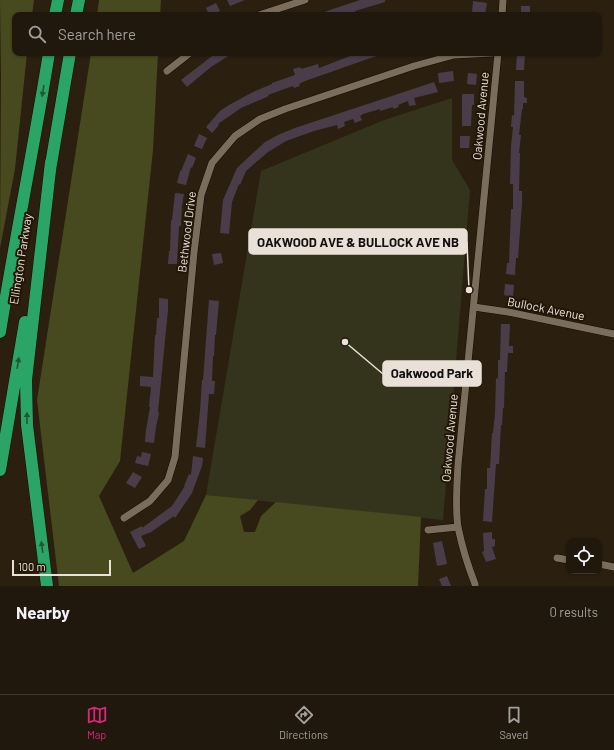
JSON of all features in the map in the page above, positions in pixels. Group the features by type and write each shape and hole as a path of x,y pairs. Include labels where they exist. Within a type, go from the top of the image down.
{"highway":[{"path":"56,12 58,0"},
{"path":"77,12 79,0"},
{"name":"Ellington Parkway","path":"0,332 32,158 49,56"},
{"name":"Ellington Parkway","path":"0,470 69,56"},
{"path":"47,586 27,425 26,380 51,162"},
{"path":"0,295 15,244"}],"street":[{"path":"268,12 305,0"},
{"path":"502,12 503,0"},
{"path":"167,71 186,56"},
{"name":"Bethwood Drive","path":"124,518 150,501 168,480 175,457 194,252 201,195 212,163 235,136 260,119 284,109 451,56"},
{"name":"Oakwood Avenue","path":"475,584 466,559 458,527 458,465 498,56"},
{"name":"Bullock Avenue","path":"474,307 508,312 614,334"},
{"path":"428,530 458,527"},
{"path":"556,558 566,560"},
{"path":"602,565 614,567"}],"green space":[{"path":"0,0 34,0 32,12 12,12 12,56 27,56 15,169 0,248"},
{"path":"99,0 161,0 160,12 97,12"},
{"path":"91,56 158,56 153,150 120,461 99,496 133,573 184,541 206,495 258,500 250,510 240,516 244,532 255,532 261,516 276,502 421,517 418,586 59,586 37,400"},
{"path":"452,98 452,160 470,190 443,520 206,495 261,171 384,120"}],"building":[{"path":"227,0 245,0 230,6"},
{"path":"360,0 385,0 385,2 355,12 325,12"},
{"path":"473,1 487,3 486,12 472,12"},
{"path":"216,3 220,11 208,12 206,8"},
{"path":"521,6 530,6 530,12 521,12"},
{"path":"212,56 228,56 211,67 187,87 181,80"},
{"path":"350,56 376,56 305,81 299,84 300,86 294,88 293,86 268,95 269,96 241,108 218,124 219,125 212,133 206,127 220,111 229,105 272,83 295,75 293,69 300,67 301,69 318,64 319,68"},
{"path":"517,56 525,56 524,70 516,70"},
{"path":"453,71 454,81 439,83 438,73"},
{"path":"468,73 477,74 476,85 467,84"},
{"path":"515,81 524,81 524,97 527,98 527,103 523,103 519,135 521,135 519,153 519,191 522,191 522,203 518,258 516,258 515,275 506,274 507,263 509,263 511,209 513,209 513,184 510,184 513,127 511,127 512,115 514,116"},
{"path":"434,82 438,92 414,98 416,105 409,106 408,101 393,109 393,107 380,111 380,109 363,114 360,116 362,120 355,123 353,119 344,122 345,126 338,129 337,125 314,131 286,141 268,152 246,171 232,202 229,234 220,233 223,200 237,168 265,142 295,128"},
{"path":"462,94 474,94 471,126 462,126"},
{"path":"199,134 207,138 202,149 194,146"},
{"path":"460,136 470,136 469,148 460,148"},
{"path":"188,154 196,158 192,168 191,167 186,185 177,183 180,171"},
{"path":"175,193 184,194 181,226 179,226 177,264 168,264 171,220"},
{"path":"221,253 223,263 214,265 212,254"},
{"path":"505,284 514,285 513,297 504,295"},
{"path":"159,298 168,299 168,310 159,413 154,443 145,442 151,387 140,386 140,376 153,377 155,335 157,318 159,318"},
{"path":"209,300 219,301 213,356 212,381 215,381 214,394 209,394 205,448 196,447"},
{"path":"501,324 510,324 509,346 513,346 513,353 508,353 507,372 505,372 504,408 501,425 499,464 496,464 492,522 483,521 485,489 487,489 487,468 490,468 492,433 495,414 496,378 498,379 498,360 500,360"},
{"path":"142,452 151,454 148,466 135,463 137,456 141,457"},
{"path":"193,456 203,458 202,466 192,493 175,518 174,516 151,532 141,536 146,546 139,549 130,532 142,526 142,528 172,506 185,486 189,474 191,475"},
{"path":"133,472 142,477 135,488 126,483"},
{"path":"492,532 492,539 495,539 495,546 492,547 496,559 486,562 482,552 484,551 483,533"},
{"path":"442,541 447,564 437,566 433,543"},
{"path":"447,576 451,586 442,586 439,579"}],"place":[{"name":"OAKWOOD AVE & BULLOCK AVE NB","path":"469,290"},
{"name":"Oakwood Park","path":"345,342"}]}
